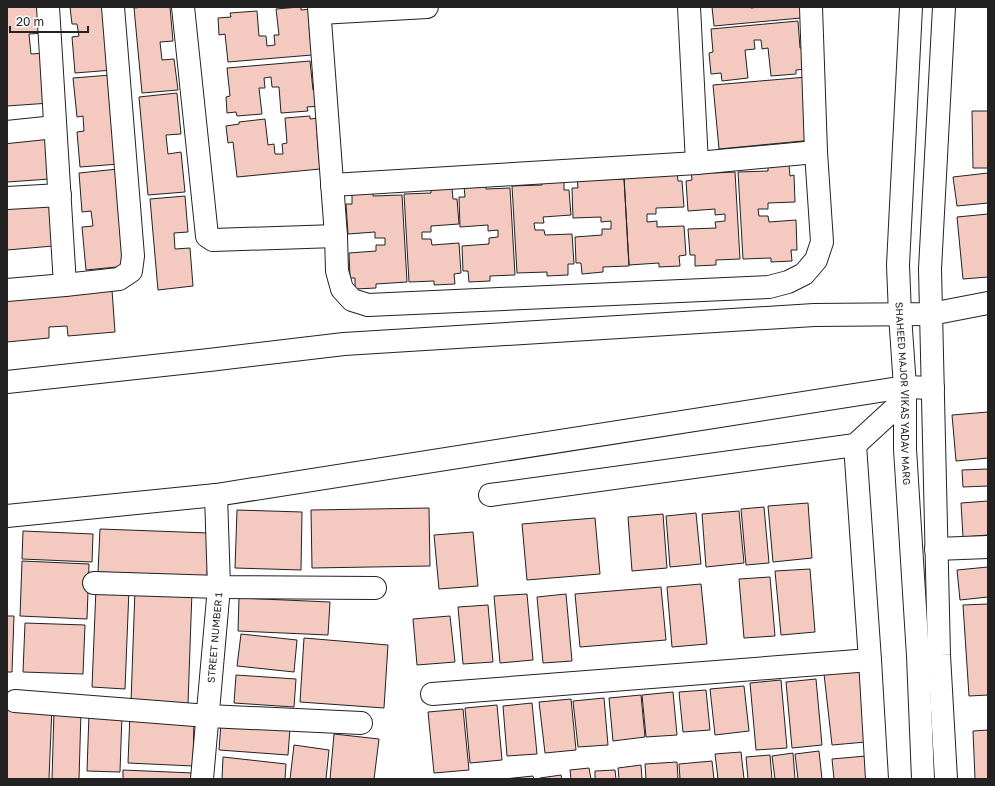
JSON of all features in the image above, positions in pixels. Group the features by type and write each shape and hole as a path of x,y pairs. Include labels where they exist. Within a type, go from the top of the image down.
{"street":[{"path":"48,7 65,285"},
{"path":"7,290 119,279 131,270 133,256 113,7"},
{"path":"183,7 207,236 212,240 336,236"},
{"path":"427,7 319,10 336,236 337,271 342,289 352,300 368,305 769,287 788,282 804,274 816,260 822,242 816,152 811,7"},
{"path":"689,7 697,163"},
{"name":"SHAHEED MAJOR VIKAS YADAV MARG","path":"911,7 898,265 905,393 905,449 918,656 923,779"},
{"path":"944,7 930,269 939,655 946,779"},
{"path":"7,132 55,127"},
{"path":"332,185 697,163 816,152"},
{"path":"7,198 60,195"},
{"path":"7,382 344,344 814,315 931,314 988,303"},
{"path":"7,516 216,495 932,388"},
{"path":"490,495 855,445 905,393"},
{"path":"855,445 877,779"},
{"name":"STREET NUMBER 1","path":"202,779 219,587 216,495"},
{"path":"936,549 988,547"},
{"path":"94,583 219,587 375,588"},
{"path":"432,694 870,660"},
{"path":"15,701 208,716 361,723"}],"building":[{"path":"7,7 42,7 44,33 29,34 31,54 46,53 50,103 7,106"},
{"path":"70,7 107,7 113,70 75,73 72,37 79,36 77,24 72,24"},
{"path":"170,7 173,41 160,42 162,60 174,59 178,90 142,93 134,8"},
{"path":"301,7 301,10 311,9 312,26 309,26 312,55 228,62 225,34 219,35 218,18 231,17 230,13 257,11 259,36 266,36 267,46 275,45 274,35 279,35 276,9"},
{"path":"712,7 800,7 801,18 714,26"},
{"path":"798,21 800,48 805,47 807,69 796,70 796,74 771,76 768,48 762,49 761,40 754,40 755,49 745,50 748,78 722,81 721,73 711,74 709,53 713,52 711,29"},
{"path":"310,61 313,90 319,89 320,106 307,107 308,111 281,113 279,87 272,87 271,77 264,78 265,88 259,88 262,114 237,116 236,112 227,113 226,97 230,96 227,68"},
{"path":"111,75 119,164 80,167 77,132 84,131 83,116 77,117 73,78"},
{"path":"807,77 813,140 719,149 713,85"},
{"path":"177,93 181,134 166,135 168,154 181,152 185,192 148,195 139,97"},
{"path":"972,111 988,111 988,168 973,168"},
{"path":"310,116 310,119 319,118 320,135 317,135 320,169 237,177 233,142 228,143 226,126 239,124 239,122 265,119 268,145 274,144 275,154 283,154 282,144 287,143 285,118"},
{"path":"47,137 50,179 7,182 7,140"},
{"path":"768,165 789,165 790,176 794,175 795,202 768,203 768,209 758,209 759,216 768,216 769,222 796,220 797,250 791,250 792,261 771,262 771,258 743,259 738,172 768,171"},
{"path":"118,169 127,266 86,270 82,227 93,226 91,211 82,212 79,173"},
{"path":"713,169 713,173 735,172 740,259 716,260 716,265 695,266 695,255 690,255 688,229 716,228 715,222 725,221 725,214 715,215 715,209 688,211 686,181 692,180 691,170"},
{"path":"677,170 678,181 682,181 684,207 656,208 656,214 647,214 647,222 657,221 657,227 684,226 686,255 679,256 680,266 659,267 659,263 629,265 624,177"},
{"path":"988,173 988,203 957,206 953,177"},
{"path":"577,177 598,177 598,180 624,179 629,266 603,267 603,272 582,274 581,263 576,263 575,237 602,235 602,229 611,229 611,221 601,222 601,217 573,218 572,188 578,188"},
{"path":"564,178 564,190 569,190 571,215 543,217 544,223 534,223 535,230 544,230 545,235 572,234 574,264 568,264 568,275 547,276 547,272 517,273 512,186 542,185 542,180"},
{"path":"485,185 486,189 510,188 515,275 490,276 490,281 469,282 468,271 463,271 462,246 489,244 489,238 498,237 498,230 488,231 488,225 460,227 459,197 465,197 464,186"},
{"path":"452,188 453,199 457,199 459,224 431,226 431,232 422,232 422,239 431,239 432,245 459,243 461,273 454,274 455,284 434,285 434,281 409,282 404,194 431,193 431,189"},
{"path":"373,192 373,196 402,195 407,282 376,284 376,288 355,289 355,278 350,278 349,253 376,251 376,245 385,245 385,238 375,238 375,232 348,234 346,204 352,204 352,193"},
{"path":"185,196 188,232 174,233 175,249 190,248 193,286 158,290 150,199"},
{"path":"49,199 53,246 7,250 7,203"},
{"path":"988,214 988,277 963,279 957,217"},
{"path":"112,290 115,332 68,336 67,326 49,327 49,338 7,342 7,298"},
{"path":"988,412 988,458 956,461 952,415"},
{"path":"988,469 988,486 963,487 962,470"},
{"path":"988,501 988,535 963,537 961,503"},
{"path":"808,503 812,558 773,562 768,506"},
{"path":"764,507 769,563 746,565 741,509"},
{"path":"429,508 430,566 312,568 311,510"},
{"path":"237,510 302,512 301,570 235,568"},
{"path":"739,511 744,563 706,567 702,514"},
{"path":"696,513 701,564 670,567 666,516"},
{"path":"663,514 667,568 632,571 628,517"},
{"path":"595,518 600,574 527,580 522,524"},
{"path":"100,529 209,533 207,576 98,572"},
{"path":"23,531 93,534 92,562 22,559"},
{"path":"473,532 478,586 439,589 434,535"},
{"path":"22,561 89,564 87,619 20,616"},
{"path":"988,567 988,597 960,600 957,570"},
{"path":"810,569 815,632 781,635 775,571"},
{"path":"770,577 775,636 744,638 739,579"},
{"path":"701,584 707,644 672,647 667,587"},
{"path":"661,587 666,640 580,647 575,594"},
{"path":"96,588 129,589 125,689 92,687"},
{"path":"135,589 192,591 188,704 131,702"},
{"path":"527,594 533,660 500,663 494,596"},
{"path":"566,594 572,661 543,663 537,597"},
{"path":"239,598 330,602 328,635 238,631"},
{"path":"988,604 988,695 969,696 963,605"},
{"path":"488,605 493,662 463,664 458,607"},
{"path":"7,616 14,616 12,672 7,672"},
{"path":"450,616 455,662 417,665 413,619"},
{"path":"25,623 85,625 83,674 23,672"},
{"path":"241,634 297,640 294,672 237,666"},
{"path":"304,638 388,645 384,708 300,702"},
{"path":"860,671 866,742 832,745 824,674"},
{"path":"236,675 296,679 294,707 234,703"},
{"path":"816,679 822,745 792,748 786,682"},
{"path":"781,680 787,748 756,750 750,683"},
{"path":"744,686 749,731 715,735 710,689"},
{"path":"706,690 710,730 683,732 679,692"},
{"path":"673,692 677,735 646,737 642,695"},
{"path":"641,695 645,737 613,741 609,698"},
{"path":"604,698 608,745 578,747 573,701"},
{"path":"571,699 576,750 545,753 539,702"},
{"path":"532,703 537,754 507,756 503,706"},
{"path":"7,705 52,707 49,779 7,779"},
{"path":"497,705 502,760 470,763 465,708"},
{"path":"463,709 469,770 434,773 428,712"},
{"path":"54,711 81,712 79,779 52,779"},
{"path":"130,713 194,716 193,766 128,763"},
{"path":"89,714 122,715 120,772 87,771"},
{"path":"221,723 290,728 288,755 219,750"},
{"path":"988,730 988,779 975,779 973,731"},
{"path":"334,734 379,739 374,779 330,779"},
{"path":"294,745 329,750 326,779 290,779"},
{"path":"819,751 822,779 798,779 795,754"},
{"path":"741,752 744,779 718,779 715,754"},
{"path":"793,753 795,779 775,779 772,756"},
{"path":"770,755 772,779 748,779 746,757"},
{"path":"866,756 868,779 834,779 832,759"},
{"path":"223,757 286,764 285,779 222,779"},
{"path":"712,761 714,779 680,779 679,764"},
{"path":"677,762 678,779 646,779 645,764"},
{"path":"641,765 642,779 619,779 618,768"},
{"path":"589,768 591,779 571,779 570,770"},
{"path":"123,770 193,773 193,779 123,779"},
{"path":"615,770 616,779 595,779 595,771"},
{"path":"561,775 562,779 540,779 540,778"},
{"path":"533,776 534,779 504,779"}]}
